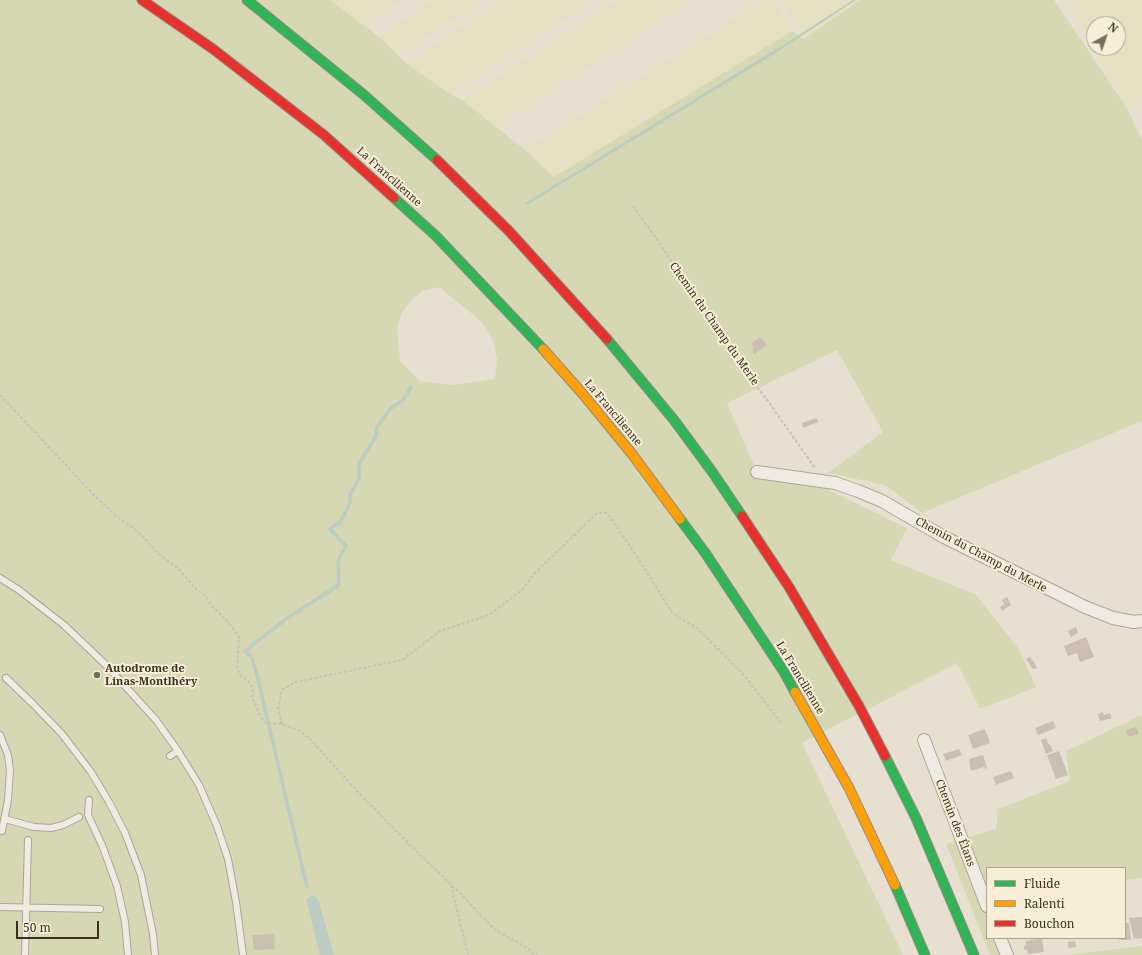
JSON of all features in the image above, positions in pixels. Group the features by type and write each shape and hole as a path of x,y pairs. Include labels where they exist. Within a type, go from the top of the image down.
{"highway":[{"name":"La Francilienne","path":"142,0 213,49 318,130 366,171 431,231 500,302 582,393 632,454 710,560 784,672 849,788 900,897 925,955"},
{"path":"248,0 364,94 438,161 479,201 570,297 624,358 674,420 717,479 789,587 860,706 916,818 942,875 974,955"}],"street":[{"name":"Chemin du Champ du Merle","path":"757,472 836,483 858,491 882,501 944,537 1085,608 1113,618 1134,622 1142,621"},
{"name":"Chemin des Élans","path":"924,740 986,903"},
{"path":"1000,939 1007,955"}],"lane":[{"path":"0,578 19,590 64,625 106,665 156,720 178,751 199,785 217,826 228,858 243,955"},
{"path":"6,678 62,734 91,772 109,802 125,833 141,875 153,934 155,955"},
{"path":"0,735 6,750 10,770 10,785 2,831"},
{"path":"170,756 178,751"},
{"path":"89,800 88,816 102,845 117,886 124,922 128,955"},
{"path":"5,818 34,827 51,828 63,825 79,817"},
{"path":"25,955 28,840"},
{"path":"0,907 100,909"}],"path":[{"name":"Chemin du Champ du Merle","path":"633,206 658,241 737,362 786,425 823,481"},
{"path":"0,395 93,494 117,517 136,530 162,556 179,569 194,587 206,597 210,604 229,623 239,637 237,669 241,676 246,679 251,686 253,692 252,697 260,716 266,723 282,724 298,730 311,740 410,846 494,929 529,949 533,954 538,955"},
{"path":"282,724 278,708 282,690 295,682 402,660 440,631 489,615 523,589 534,574 597,513 607,513 638,558 673,614 697,628 744,675 782,724"},
{"path":"450,884 468,955"}],"shaded area":[{"path":"330,0 402,0 363,25"},
{"path":"435,0 483,0 397,56 378,37"},
{"path":"504,0 594,0 450,94 406,63"},
{"path":"618,0 692,0 496,128 462,100"},
{"path":"765,0 773,0 792,31 554,177 525,150"},
{"path":"781,0 860,0 804,39"},
{"path":"853,0 856,0 774,54 527,205 525,203 791,40"},
{"path":"1080,0 1142,0 1142,100 1127,108 1098,56 1126,56 1126,16 1086,16 1086,34 1070,5"},
{"path":"312,895 318,899 334,955 320,955 307,902 307,899"}],"green space":[{"path":"0,0 330,0 378,36 406,63 450,94 462,100 525,150 554,177 792,31 804,39 860,0 1054,0 1086,47 1086,56 1092,56 1127,108 1142,140 1142,421 922,513 885,485 828,473 883,432 837,350 727,403 757,472 826,489 907,528 891,560 976,595 1019,649 1036,687 980,709 957,663 802,743 903,955 0,955","holes":["439,287 482,322 494,343 497,359 495,379 452,385 420,381 400,361 397,329 402,312 413,299 423,291"]},
{"path":"1142,715 1142,878 1126,880 1126,867 986,867 986,939 996,939 1003,955 990,955 946,844 996,829 998,809 1070,781 1066,751"},
{"path":"1142,946 1142,955 1065,955"}],"building":[{"path":"761,337 767,345 754,354 752,350 754,348 751,343"},
{"path":"817,418 818,422 803,428 802,423"},
{"path":"1007,597 1011,605 1002,611 1000,607 1004,604 1002,600"},
{"path":"1076,627 1078,633 1071,637 1068,631"},
{"path":"1086,637 1094,657 1080,662 1077,653 1068,656 1064,646"},
{"path":"1031,657 1037,668 1033,669 1026,659"},
{"path":"1103,712 1104,715 1110,713 1112,718 1100,721 1098,714"},
{"path":"1053,721 1056,728 1038,735 1035,728"},
{"path":"1136,727 1139,734 1129,737 1126,730"},
{"path":"985,729 990,743 973,749 968,735"},
{"path":"1046,738 1053,751 1046,754 1041,740"},
{"path":"959,749 962,755 946,761 943,754"},
{"path":"1059,751 1068,775 1056,779 1047,755"},
{"path":"983,755 987,768 985,769 984,767 971,771 969,759"},
{"path":"1011,771 1014,778 996,785 993,777"},
{"path":"1142,917 1142,938 1134,939 1129,918"},
{"path":"1126,923 1129,923 1131,940 1119,940 1126,939"},
{"path":"274,934 275,949 254,950 252,935"},
{"path":"1042,939 1044,952 1028,954 1027,950 1024,949 1026,941"},
{"path":"1075,941 1076,947 1068,948 1068,942"}],"waterway":[{"path":"307,887 257,675 252,658 245,651 286,619 339,585 338,561 346,546 330,529 341,521 350,502 350,495 359,478 359,464 376,436 377,427 390,409 402,401 411,387"}],"traffic: fast":[{"path":"247,0 364,95 437,160"},
{"path":"394,198 436,236 543,349"},
{"path":"607,339 674,420 742,516"},
{"path":"680,519 706,554 784,672 795,692"},
{"path":"885,756 916,818 974,955"},
{"path":"895,885 925,955"}],"traffic: slow":[{"path":"543,349 582,393 632,454 680,519"},
{"path":"795,692 849,788 895,885"}],"traffic: jam":[{"path":"142,0 213,49 324,135 394,198"},
{"path":"437,160 509,231 607,339"},
{"path":"742,516 789,587 859,706 885,756"}],"place":[{"name":"Autodrome de Linas-Montlhéry","path":"97,675"}]}
